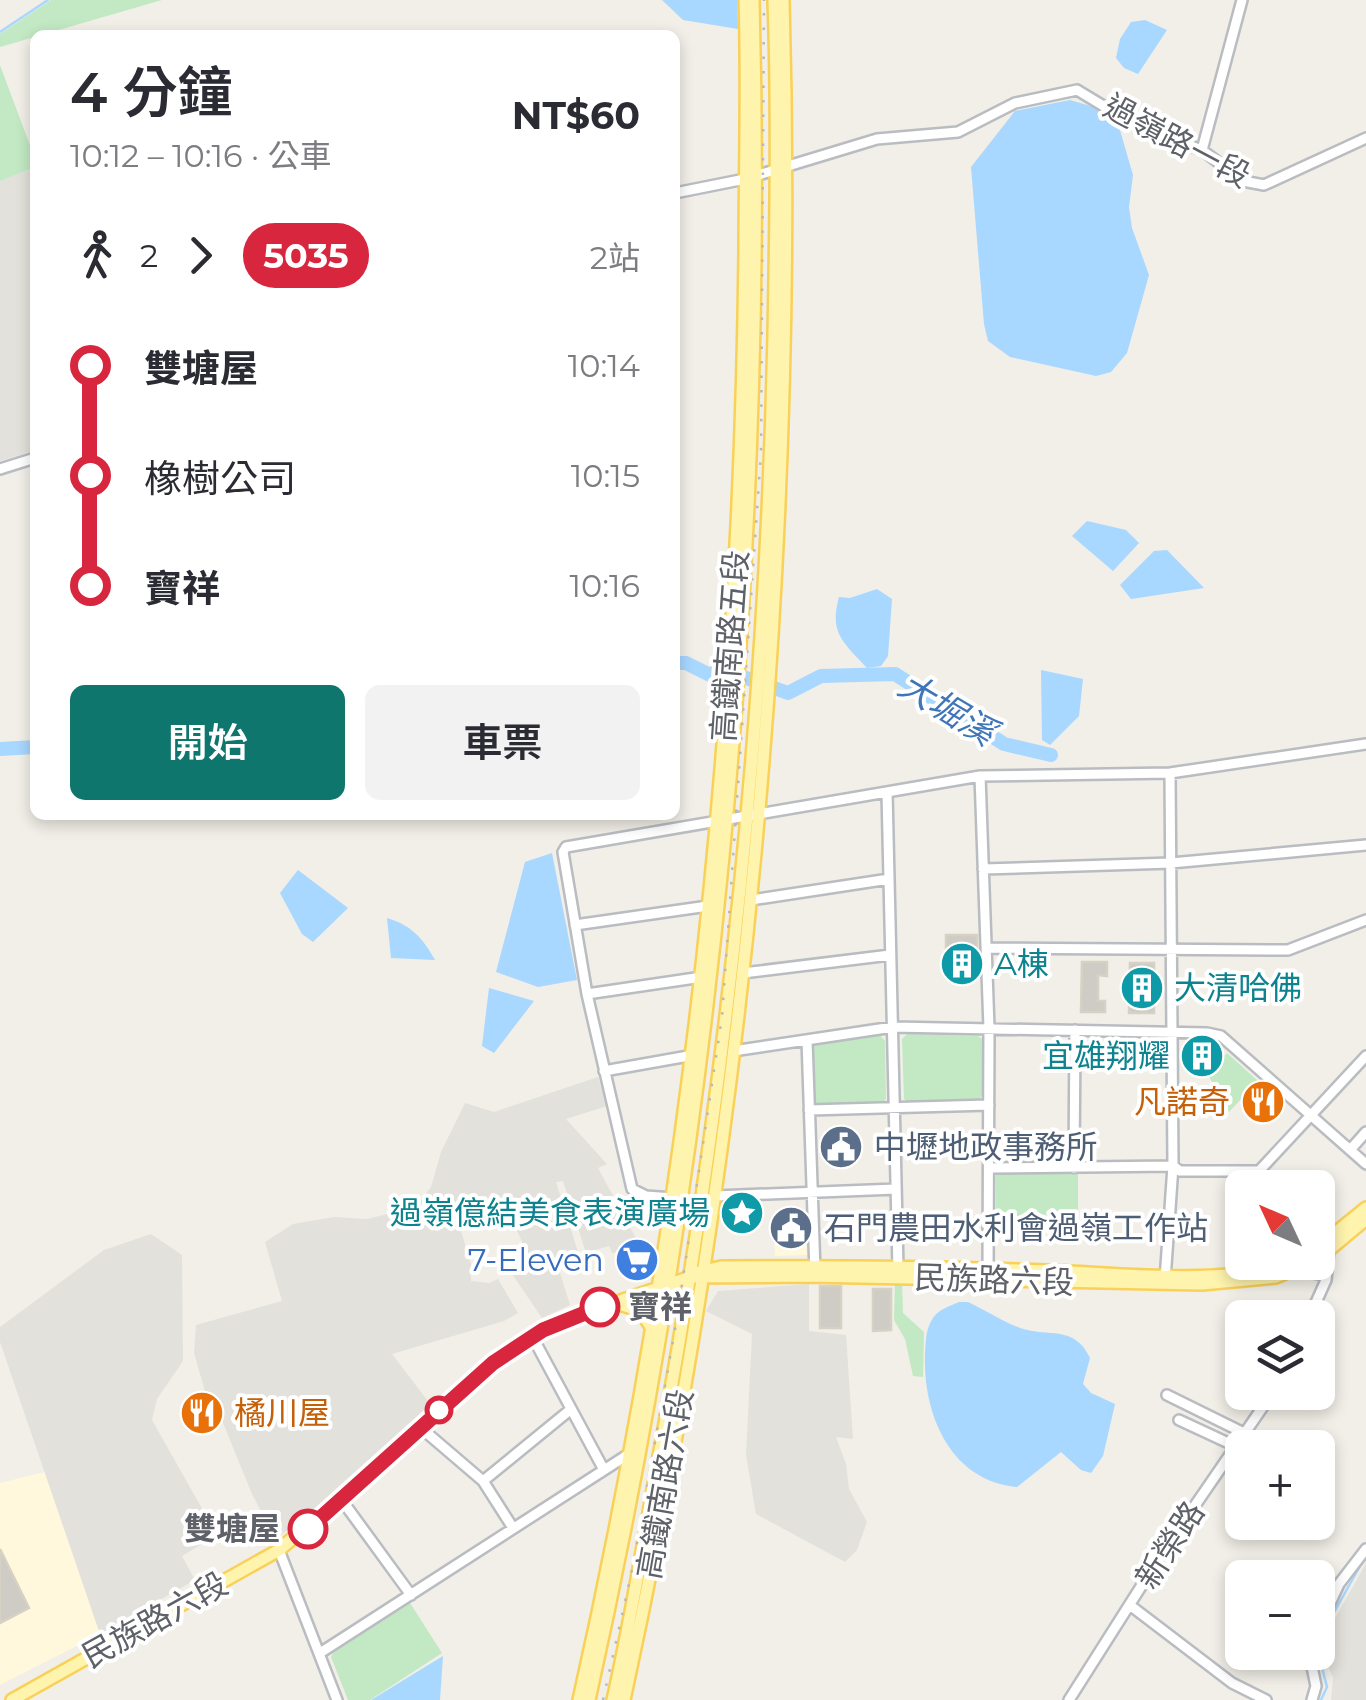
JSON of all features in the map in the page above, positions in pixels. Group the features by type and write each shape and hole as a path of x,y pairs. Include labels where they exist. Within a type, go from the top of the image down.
{"main road":[{"name":"高鐵南路五段","path":"662,1286 703,1048 748,533 753,313 745,0"},
{"name":"高鐵南路五段","path":"662,1286 721,818 741,487 753,0"},
{"name":"高鐵南路五段","path":"699,1274 715,1196 752,900 783,166 774,0"},
{"name":"高鐵南路五段","path":"699,1274 755,812 778,518 783,0"},
{"path":"744,356 753,313"},
{"path":"770,477 778,518"},
{"path":"741,487 748,533"},
{"path":"1335,1237 1366,1208"},
{"path":"1335,1240 1366,1219"},
{"name":"民族路六段","path":"12,1700 279,1550 341,1500 493,1363 532,1336 612,1303 699,1274 815,1271 1166,1279 1225,1274"},
{"name":"高鐵南路六段","path":"613,1700 699,1274"},
{"name":"高鐵南路六段","path":"624,1700 699,1274"},
{"name":"高鐵南路六段","path":"579,1700 632,1452 651,1327 662,1286"},
{"name":"高鐵南路六段","path":"588,1700 640,1458 662,1286"},
{"path":"612,1303 635,1307 651,1327"},
{"path":"587,1664 588,1700"},
{"path":"621,1665 624,1700"}],"street":[{"path":"1202,150 1242,0"},
{"name":"過嶺路一段","path":"680,192 749,178 876,139 958,132 1015,104 1077,90 1140,128 1202,150 1243,181 1264,186 1366,138"},
{"path":"0,469 30,460"},
{"path":"673,1198 646,1196 632,1190 588,994 563,852 566,847 980,776 1170,773 1366,744"},
{"path":"1166,1279 1173,1166 1170,773"},
{"path":"980,776 987,948 988,1274"},
{"path":"887,792 898,1272"},
{"path":"983,869 1171,863 1366,845"},
{"path":"752,900 890,879"},
{"path":"575,925 708,906"},
{"path":"987,948 1288,950 1366,920"},
{"path":"743,973 890,955"},
{"path":"588,994 702,977"},
{"path":"733,1051 893,1028 1221,1036 1366,1164"},
{"path":"1074,1030 1074,1168"},
{"path":"806,1040 815,1271"},
{"path":"604,1071 694,1055"},
{"path":"989,1168 1173,1166 1180,1171 1259,1172 1366,1056"},
{"path":"809,1110 989,1105"},
{"path":"1350,1150 1366,1132"},
{"path":"715,1196 811,1189 896,1189"},
{"path":"1317,1300 1326,1280"},
{"path":"532,1336 604,1470"},
{"path":"1167,1395 1238,1430"},
{"path":"483,1481 570,1410"},
{"path":"1179,1420 1225,1441"},
{"path":"420,1428 483,1481 513,1528"},
{"path":"320,1653 632,1452"},
{"name":"新榮路","path":"1069,1700 1160,1556 1225,1464"},
{"path":"341,1500 411,1594"},
{"path":"1335,1594 1366,1549"},
{"path":"279,1550 337,1700"},
{"path":"1131,1606 1232,1682 1266,1700"},
{"path":"1312,1700 1316,1686 1313,1670"}],"shaded area":[{"path":"30,169 30,452 0,461 0,181"},
{"path":"598,1077 607,1106 566,1119 607,1164 598,1168 639,1244 612,1253 609,1246 586,1253 563,1181 556,1182 579,1255 557,1263 570,1305 542,1318 510,1271 529,1258 504,1201 457,1218 471,1264 471,1281 489,1283 498,1279 518,1313 504,1321 392,1354 431,1405 301,1522 275,1538 252,1494 219,1413 206,1395 194,1353 196,1325 282,1301 265,1242 293,1224 334,1217 367,1219 416,1207 431,1187 441,1152 465,1103 494,1112"},
{"path":"805,1215 807,1255 775,1256 773,1217"},
{"path":"151,1234 182,1255 183,1361 157,1399 152,1420 217,1535 182,1556 195,1580 100,1634 0,1342 0,1327 104,1250"},
{"path":"809,1284 809,1331 846,1335 853,1439 836,1437 846,1464 849,1489 867,1522 857,1550 845,1562 756,1514 746,1455 752,1334 706,1311 718,1291"},
{"path":"45,1472 100,1634 0,1685 0,1483"},
{"path":"1366,1563 1366,1700 1331,1700 1335,1618"}],"green space":[{"path":"51,0 162,0 59,30 30,30 30,38 0,47 0,34"},
{"path":"0,65 30,146 30,169 0,181"},
{"path":"907,1034 982,1039 982,1096 978,1100 904,1099 902,1039"},
{"path":"880,1035 885,1041 886,1099 882,1103 816,1104 811,1050 815,1045"},
{"path":"1227,1053 1258,1081 1229,1112 1207,1073"},
{"path":"996,1173 1078,1173 1078,1218 996,1217"},
{"path":"895,1282 902,1282 903,1313 924,1332 923,1377 913,1376 905,1339 894,1320"},
{"path":"410,1603 442,1653 370,1700 348,1700 331,1657 333,1653"}],"water":[{"path":"662,0 737,0 738,29 683,20"},
{"path":"1145,20 1167,30 1138,74 1124,68 1116,58 1120,39 1131,22"},
{"path":"1070,100 1115,113 1133,175 1129,207 1132,228 1149,275 1127,353 1111,372 1096,376 1010,357 988,341 984,324 971,167 1015,111"},
{"path":"1087,521 1126,530 1139,543 1113,571 1072,536"},
{"path":"1167,550 1204,588 1131,599 1120,585 1154,551"},
{"path":"877,589 892,599 888,656 881,666 867,668 840,636 836,609 839,597 850,598"},
{"path":"1041,670 1083,679 1079,716 1050,745 1042,740"},
{"path":"552,853 577,980 538,987 496,972 525,862"},
{"path":"298,870 348,908 313,942 302,934 280,893"},
{"path":"387,918 416,933 435,960 391,958"},
{"path":"489,988 534,1001 494,1053 482,1046"},
{"path":"959,1302 968,1302 1020,1328 1068,1336 1084,1347 1090,1358 1083,1384 1091,1393 1115,1404 1103,1456 1091,1473 1081,1470 1061,1452 1017,1487 994,1482 958,1458 936,1422 929,1400 925,1355 933,1318"},
{"path":"443,1656 440,1700 371,1700"}],"building":[{"path":"946,935 977,935 978,970 946,970"},
{"name":"大清哈佛","path":"1082,962 1107,962 1107,976 1098,975 1098,1001 1105,1001 1105,1012 1081,1012"},
{"name":"大清哈佛","path":"1130,963 1154,963 1154,1013 1129,1013"},
{"name":"宜雄翔耀","path":"1186,1044 1209,1045 1220,1051 1219,1060 1213,1060 1212,1067 1186,1067"},
{"path":"820,1286 841,1286 841,1328 820,1328"},
{"path":"873,1289 891,1289 891,1330 873,1331"},
{"path":"0,1549 29,1608 0,1623"}],"waterway":[{"path":"0,32 48,0"},
{"name":"大堀溪","path":"680,663 710,675 721,669 788,693 821,676 895,674 1004,744 1051,755"},
{"name":"大堀溪","path":"0,749 30,747"},
{"path":"1335,1611 1365,1557"},
{"path":"1321,1700 1327,1687 1323,1670"}],"railway":[{"path":"603,1700 633,1566 677,1318 722,1017 761,453 764,0"}],"bus line":[{"name":"5035","path":"308,1529 519,1343 600,1307"}],"place":[{"name":"A棟","path":"962,964"},
{"name":"大清哈佛","path":"1142,988"},
{"name":"宜雄翔耀","path":"1202,1056"},
{"name":"凡諾奇","path":"1263,1102"},
{"name":"中壢地政事務所","path":"841,1147"},
{"name":"過嶺億結美食表演廣場","path":"742,1213"},
{"name":"石門農田水利會過嶺工作站","path":"791,1228"},
{"name":"7-Eleven","path":"637,1260"},
{"name":"寶祥","path":"600,1307"},
{"name":"橘川屋","path":"202,1413"},
{"name":"雙塘屋","path":"308,1529"}]}
